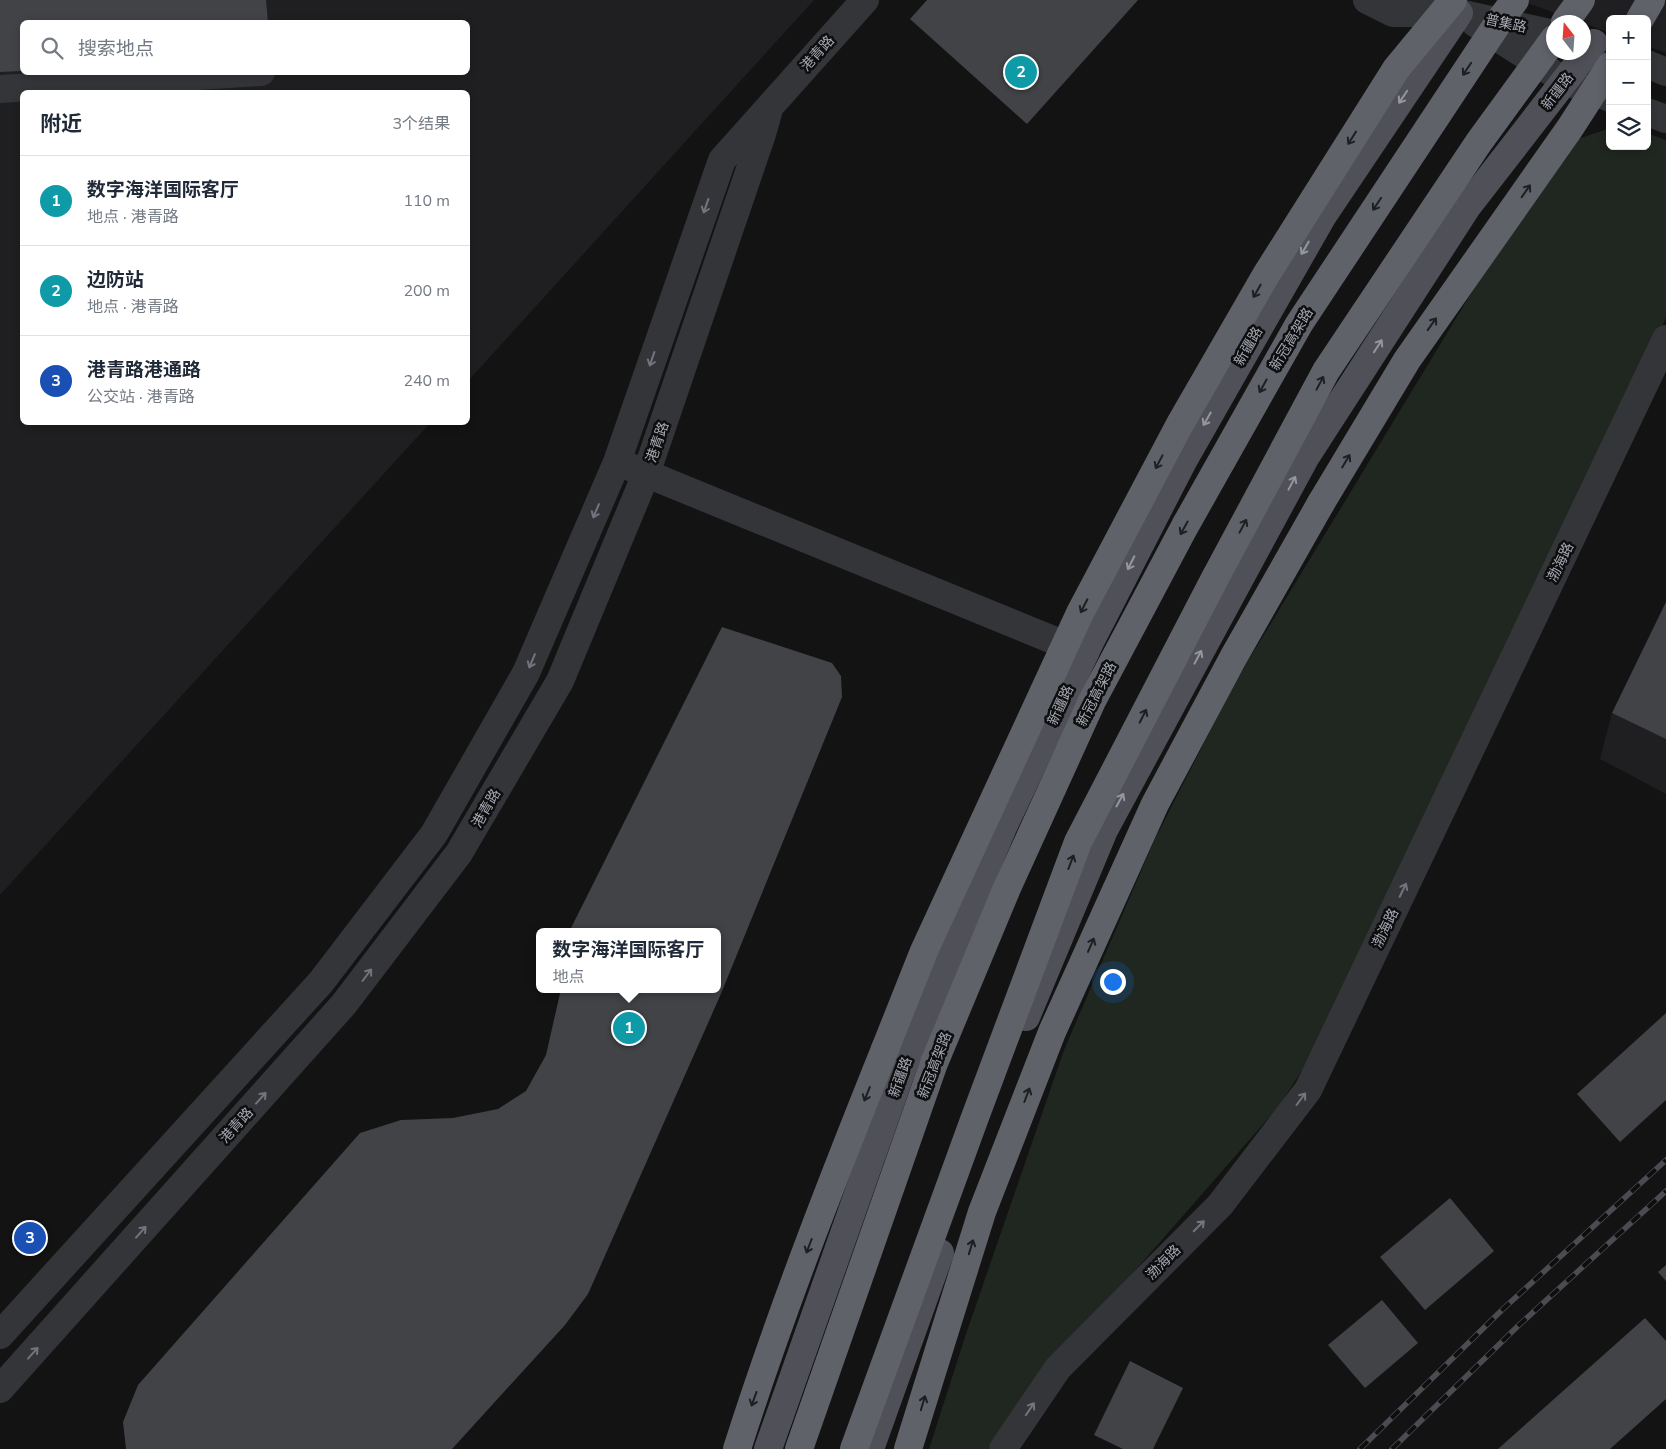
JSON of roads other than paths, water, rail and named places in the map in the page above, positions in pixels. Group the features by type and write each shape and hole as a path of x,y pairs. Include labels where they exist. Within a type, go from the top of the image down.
{"highway":[{"name":"新冠高架路","path":"799,1449 934,1063 1006,888 1092,701 1185,526 1298,324 1515,0"},
{"path":"1570,15 1581,0"},
{"path":"1643,15 1652,0"},
{"path":"737,1449 797,1277 924,951 1080,613 1180,424 1266,275 1396,69 1456,6"},
{"path":"854,1449 1078,842 1326,370 1479,142 1546,49"},
{"path":"908,1449 982,1212 1052,1032 1154,804 1232,658 1321,503 1407,360 1570,128 1606,72"}],"main road":[{"name":"新疆路","path":"768,1449 905,1061 1003,827 1085,652 1183,460 1322,217 1456,6"},
{"name":"新疆路","path":"870,1449 1012,1050 1104,830 1305,458 1467,207 1596,44"}],"street":[{"name":"港青路","path":"0,1335 320,982 434,834 526,673 617,462 722,160 865,0"},
{"name":"普集路","path":"1367,0 1393,13 1456,6 1546,32"},
{"path":"1456,6 1565,81 1606,96"},
{"path":"1651,66 1666,72"},
{"path":"0,89 215,75"},
{"name":"港青路","path":"0,1389 344,1004 460,853 560,681 646,474 770,106"},
{"path":"1651,113 1666,119"},
{"name":"渤海路","path":"1003,1449 1058,1368 1220,1205 1308,1090 1666,339"},
{"path":"617,462 1085,652"}],"railway":[{"path":"1360,1449 1503,1309 1666,1160"},
{"path":"1392,1449 1519,1325 1666,1191"}],"place":[{"name":"边防站","path":"1021,72"},
{"name":"数字海洋国际客厅","path":"629,1028"},
{"name":"港青路港通路","path":"30,1238"}]}
